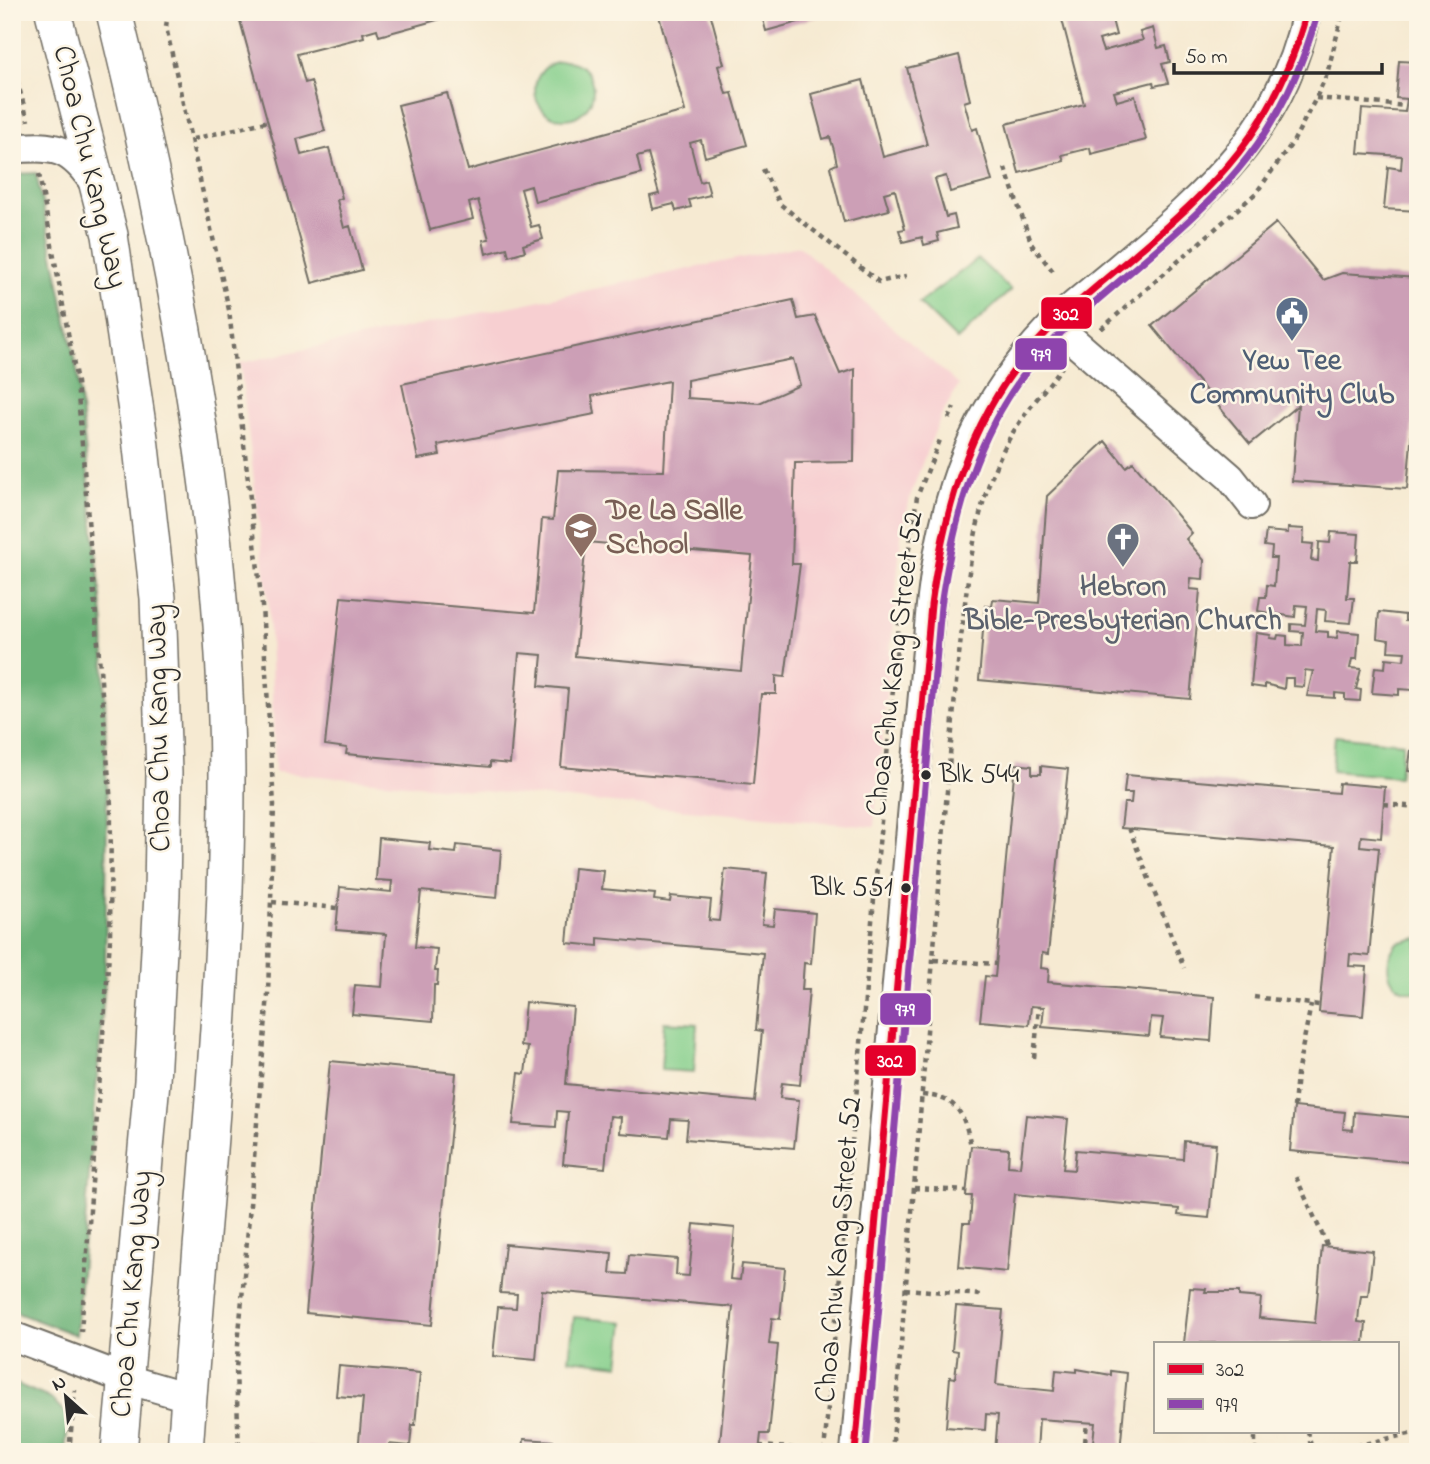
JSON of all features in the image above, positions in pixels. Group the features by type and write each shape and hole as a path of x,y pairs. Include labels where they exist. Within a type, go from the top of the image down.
{"main road":[{"name":"Choa Chu Kang Way","path":"53,12 110,235 140,438 155,571 164,773 162,894 152,1068 119,1452"},
{"name":"Choa Chu Kang Way","path":"114,12 187,338 214,535 223,642 227,782 216,1071 185,1452"},
{"path":"123,49 131,12"}],"street":[{"name":"Choa Chu Kang Street 52","path":"855,1452 936,558 948,500 978,427 1010,377 1054,324 1234,163 1263,125 1290,73 1307,12"},
{"path":"23,148 69,153 82,164 101,192"},
{"path":"1054,324 1230,477 1252,505"},
{"path":"12,1336 127,1379 188,1397"}],"path":[{"path":"892,1452 957,671 970,564 988,490 1008,441 1064,363 1256,193 1293,142 1317,98 1327,74 1343,12"},
{"path":"12,61 23,148 77,382 111,805 110,940 69,1452"},
{"path":"1317,98 1406,106"},
{"path":"193,139 270,121"},
{"path":"1005,168 1032,245 1056,275"},
{"path":"763,169 780,204 879,282 906,276"},
{"path":"1384,804 1418,807"},
{"path":"1129,828 1184,968"},
{"path":"272,902 337,908"},
{"path":"934,960 996,964"},
{"path":"1254,997 1319,1005"},
{"path":"1294,1107 1297,1074 1311,1004"},
{"path":"1034,1058 1039,1007"},
{"path":"922,1095 938,1096 952,1104 965,1119 971,1146"},
{"path":"1296,1177 1328,1247"},
{"path":"914,1188 966,1191"},
{"path":"905,1289 981,1295"},
{"path":"1084,1452 1087,1423"},
{"path":"1255,1432 1255,1452"},
{"path":"1308,1432 1312,1452"},
{"path":"1327,1452 1418,1432"},
{"path":"1121,1446 1174,1452"},
{"path":"759,1447 824,1450"}],"shaded area":[{"name":"De La Salle School","path":"799,246 959,385 942,414 926,453 911,494 901,536 874,827 275,772 269,606 240,363"}],"green space":[{"path":"564,61 575,63 588,74 593,90 591,101 580,114 564,119 553,117 540,106 535,90 537,79 548,66"},
{"path":"36,173 77,370 104,626 107,818 105,980 76,1335 12,1311 12,174"},
{"path":"978,259 1011,290 957,340 919,303"},
{"path":"1335,736 1403,743 1399,777 1332,771"},
{"path":"1415,809 1418,809 1418,865 1410,865"},
{"path":"1418,938 1418,992 1400,988 1390,976 1388,968 1397,943"},
{"path":"664,1022 697,1024 694,1072 661,1070"},
{"path":"574,1317 624,1322 619,1365 569,1359"},
{"path":"12,1382 52,1399 69,1417 65,1452 12,1452"}],"building":[{"path":"258,12 466,12 379,36 377,29 363,33 364,37 297,54 305,83 311,81 325,131 297,139 301,155 329,148 342,198 337,200 344,228 350,226 362,270 312,283 239,17"},
{"path":"658,12 710,12 724,64 718,66 726,94 732,93 747,145 705,157 701,140 690,143 700,182 706,180 710,195 689,200 691,207 676,211 674,204 653,209 650,196 659,194 648,154 637,157 641,174 535,202 531,186 521,189 531,227 539,225 543,239 523,245 525,251 509,256 507,248 486,254 483,240 489,239 478,200 469,203 473,219 430,230 398,105 447,93 468,170 685,111"},
{"path":"761,12 831,12 831,13 766,31"},
{"path":"1060,12 1110,12 1116,35 1099,40 1103,51 1143,40 1140,32 1153,28 1158,48 1166,46 1170,62 1162,64 1168,83 1154,86 1153,82 1114,92 1117,101 1135,96 1146,140 1091,154 1090,148 1062,155 1064,161 1019,173 1006,124 1084,104"},
{"path":"959,55 970,100 964,102 972,130 977,128 992,181 950,192 946,176 935,179 946,217 954,215 957,228 937,233 939,241 924,245 922,237 903,242 899,230 905,229 895,190 884,193 889,210 844,222 830,167 837,164 834,150 830,137 823,139 811,94 863,80 883,157 927,145 907,68"},
{"path":"1399,61 1418,62 1418,211 1384,209 1388,167 1401,169 1402,156 1358,153 1362,109 1405,112 1407,99 1396,98"},
{"name":"Yew Tee Community Club","path":"1276,223 1323,280 1342,273 1418,278 1418,359 1407,489 1292,481 1298,405 1250,444 1152,326"},
{"path":"793,300 798,319 815,316 840,374 855,369 854,462 795,463 792,564 800,564 785,677 776,676 776,694 761,694 753,784 561,767 568,689 539,686 542,655 519,653 510,764 490,762 490,767 346,754 347,748 325,745 341,597 534,613 542,519 553,520 558,470 664,471 669,381 592,396 595,414 438,445 440,455 418,459 402,384","holes":["793,359 800,385 759,403 687,398 687,380","586,542 752,556 741,671 575,656"]},
{"name":"Hebron Bible-Presbyterian Church","path":"1105,441 1126,467 1133,462 1192,533 1186,539 1204,560 1203,579 1191,578 1190,589 1200,590 1190,699 979,680 985,606 992,607 993,599 1039,603 1047,496"},
{"path":"1288,528 1304,529 1303,543 1313,544 1311,560 1318,561 1319,542 1330,543 1331,532 1359,534 1357,561 1350,561 1347,598 1354,598 1351,623 1325,621 1326,610 1317,609 1315,631 1328,632 1328,637 1337,638 1338,631 1359,633 1357,659 1352,659 1350,668 1361,669 1356,689 1361,690 1360,701 1345,700 1345,694 1335,693 1335,698 1307,696 1313,671 1305,670 1304,687 1293,686 1293,678 1285,678 1284,689 1265,684 1265,688 1251,686 1256,633 1271,635 1270,638 1277,639 1278,635 1287,636 1287,645 1302,646 1303,632 1291,631 1291,624 1305,625 1307,606 1296,605 1295,617 1258,611 1260,597 1266,597 1267,585 1274,586 1276,558 1271,558 1272,547 1264,546 1266,531 1288,533"},
{"path":"1379,612 1405,615 1405,621 1418,622 1418,685 1414,685 1413,690 1399,689 1399,695 1372,693 1375,667 1385,668 1386,658 1404,660 1405,652 1388,651 1389,640 1377,638"},
{"path":"1411,750 1418,750 1418,772 1408,771"},
{"path":"1015,764 1032,766 1032,774 1041,774 1041,766 1068,769 1048,954 1042,953 1041,968 1049,969 1048,982 1214,997 1211,1041 1160,1037 1163,1018 1151,1017 1149,1036 1042,1027 1044,1007 1031,1006 1029,1025 980,1021 985,976 995,977"},
{"path":"1126,775 1338,793 1339,783 1385,787 1381,838 1361,836 1360,846 1379,848 1369,956 1350,954 1349,966 1367,967 1363,1016 1319,1012 1334,846 1121,828 1124,803 1131,803 1132,793 1124,793"},
{"path":"379,838 430,843 429,850 456,853 457,845 501,850 497,898 421,891 415,947 437,949 435,971 438,971 437,985 434,985 433,1021 352,1014 355,985 382,987 386,934 336,930 340,887 391,892 392,881 376,880"},
{"path":"574,868 604,871 602,889 655,894 654,900 670,902 671,896 711,900 709,920 719,921 725,869 767,873 762,924 773,925 775,909 815,913 811,964 804,963 802,990 809,990 800,1085 782,1083 780,1098 799,1100 794,1148 686,1139 688,1120 671,1119 669,1137 620,1133 621,1117 610,1116 605,1168 563,1164 568,1112 557,1111 556,1127 513,1124 519,1073 525,1074 528,1047 521,1046 525,1002 573,1007 566,1084 755,1102 762,1031 756,1030 763,953 598,938 598,946 567,943"},
{"path":"330,1061 456,1073 432,1325 306,1313"},
{"path":"1294,1107 1345,1112 1343,1129 1353,1130 1354,1112 1418,1118 1418,1163 1290,1151"},
{"path":"1026,1115 1068,1119 1063,1169 1074,1170 1076,1150 1183,1159 1184,1141 1216,1144 1209,1218 1178,1215 1179,1209 1015,1194 1007,1272 959,1267 963,1223 970,1223 972,1196 966,1196 971,1146 1009,1149 1008,1166 1020,1167"},
{"path":"694,1224 735,1228 730,1279 740,1280 742,1264 785,1268 780,1319 772,1318 769,1344 778,1345 769,1434 761,1434 759,1452 719,1452 733,1307 542,1290 536,1360 493,1356 498,1307 516,1308 517,1294 500,1293 505,1244 612,1253 610,1273 627,1274 629,1255 677,1259 676,1275 689,1276"},
{"path":"1322,1246 1373,1251 1368,1296 1361,1296 1359,1310 1358,1322 1366,1323 1364,1342 1184,1342 1190,1288 1206,1289 1205,1292 1239,1292 1239,1296 1261,1298 1259,1318 1315,1323"},
{"path":"956,1306 1003,1310 996,1385 1054,1391 1056,1370 1077,1372 1077,1369 1111,1375 1111,1371 1127,1373 1120,1452 1092,1451 1095,1423 1039,1419 1037,1452 995,1452 998,1415 986,1414 985,1430 946,1427 950,1377 955,1378 958,1351 952,1350"},
{"path":"339,1366 420,1373 415,1425 412,1425 410,1446 389,1444 388,1452 358,1452 363,1398 336,1396"},
{"path":"524,1439 553,1441 552,1449 564,1452 523,1452"},
{"path":"307,1447 336,1450 336,1452 307,1452"}],"transit line":[{"name":"302","path":"855,1452 931,605 943,538 961,473 988,412 1026,355 1074,306 1189,206 1239,152 1260,123 1278,90 1294,54 1307,12"},
{"name":"979","path":"866,1452 941,606 961,508 983,446 997,417 1034,362 1070,324 1198,212 1248,157 1287,94 1317,15"}],"place":[{"name":"Yew Tee Community Club","path":"1292,343"},
{"name":"De La Salle School","path":"581,559"},
{"name":"Hebron Bible-Presbyterian Church","path":"1123,569"},
{"name":"Blk 544","path":"926,775"},
{"name":"Blk 551","path":"906,888"}]}
